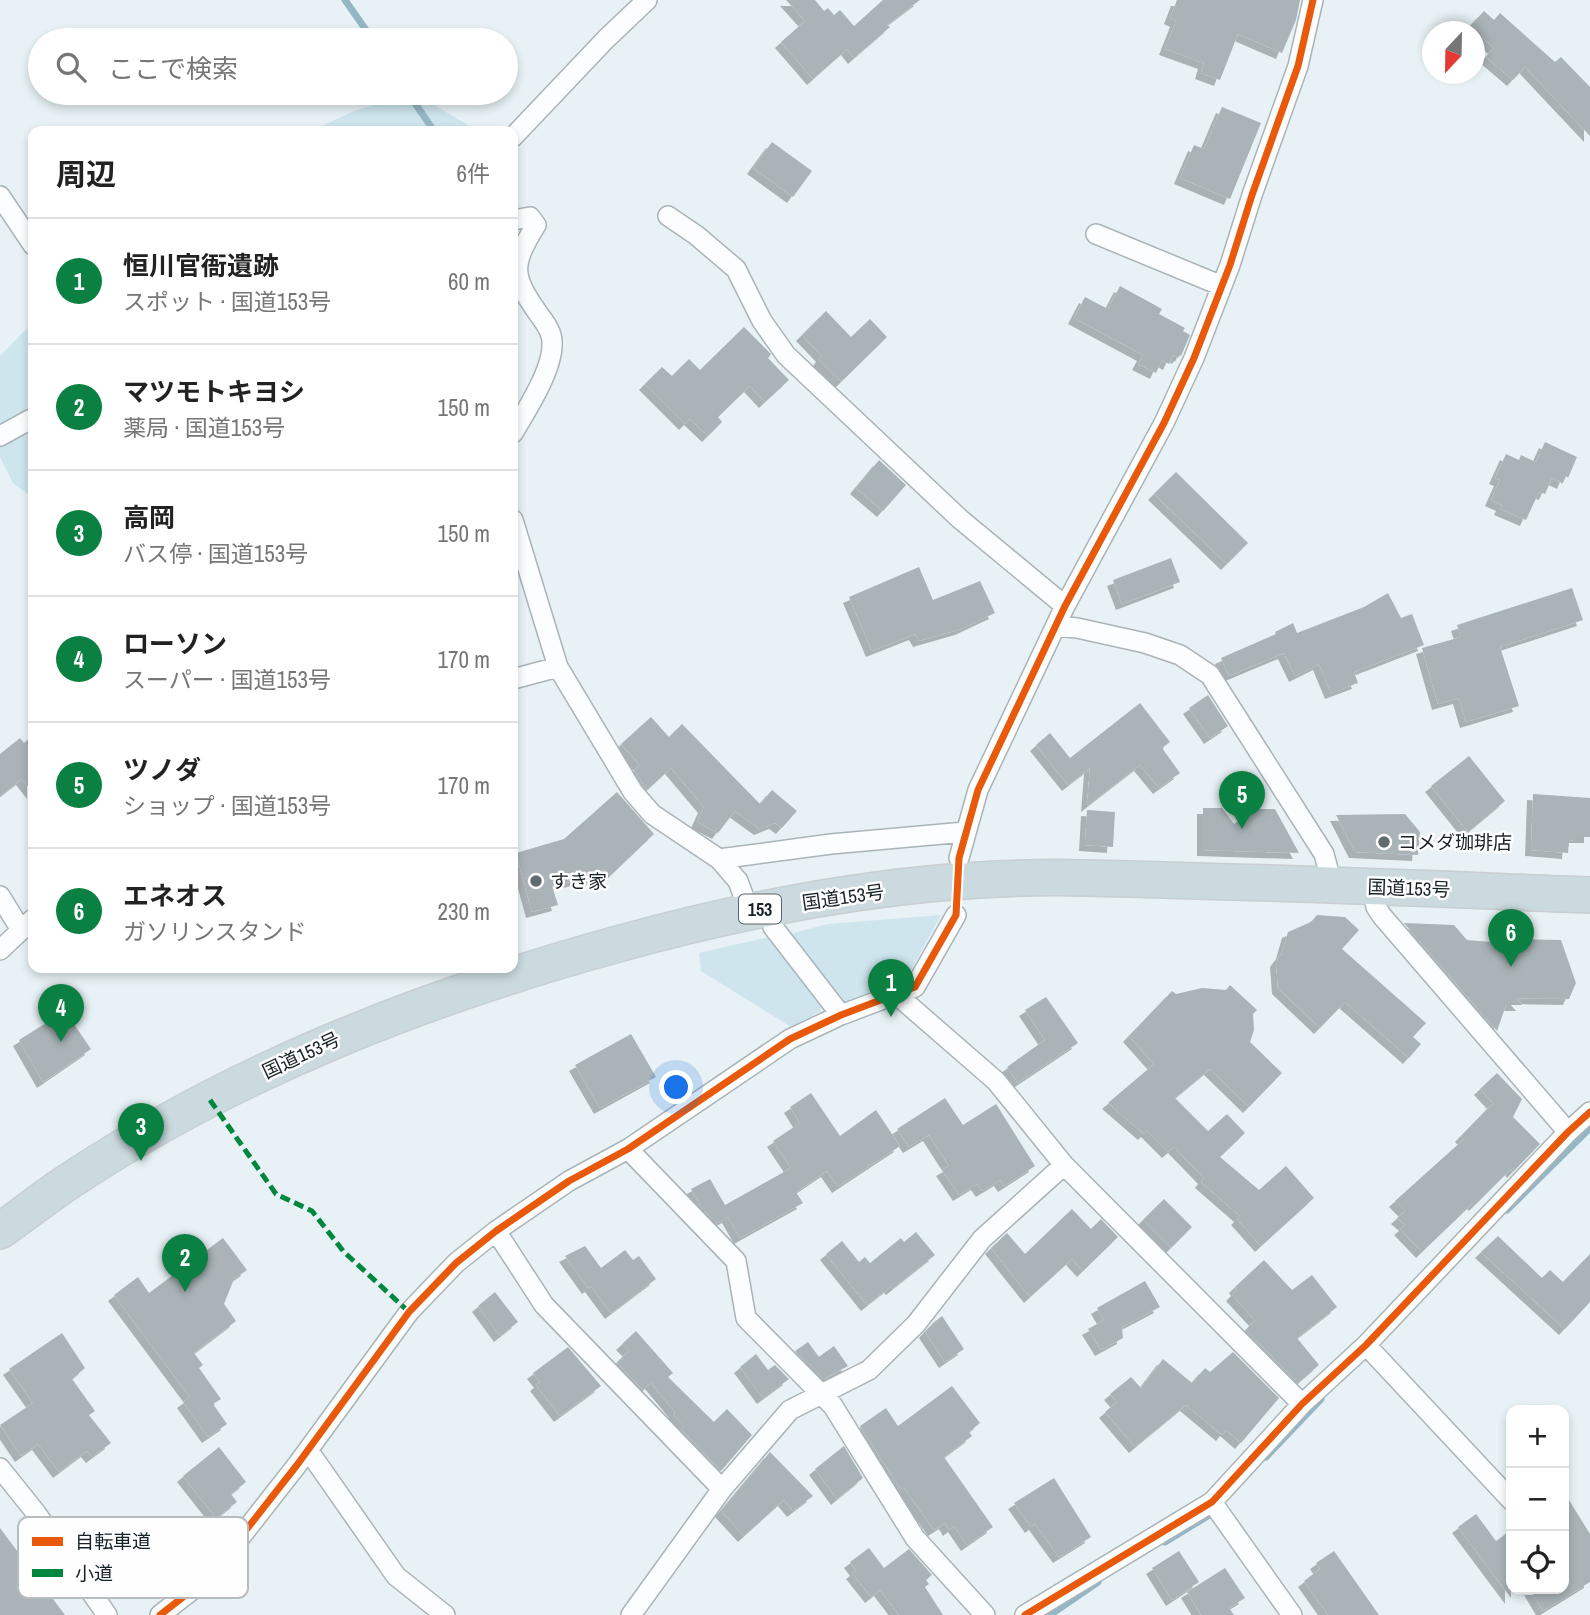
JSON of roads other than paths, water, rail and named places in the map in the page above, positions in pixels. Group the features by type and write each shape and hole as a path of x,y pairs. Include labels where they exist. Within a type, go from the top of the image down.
{"highway":[{"name":"国道153号","path":"518,973 759,909 974,880 1032,877 1332,884 1590,895"},
{"name":"国道153号","path":"0,1231 68,1182 141,1137 274,1067 423,1004 517,973"}],"street":[{"path":"518,132 647,0"},
{"path":"959,858 978,790 1065,606 1164,423 1194,358 1222,286 1298,66 1313,0"},
{"path":"0,196 28,238"},
{"path":"668,216 696,235 736,269 756,310 786,355 960,519 1065,606"},
{"path":"518,219 530,218 536,225 518,258"},
{"path":"1096,234 1222,286"},
{"path":"518,272 524,292 549,328 553,343 551,359 518,424"},
{"path":"0,436 28,421"},
{"path":"518,536 558,667 633,792 652,814 719,859 841,1015"},
{"path":"1056,626 1145,643 1180,655 1210,675 1324,854 1332,884"},
{"path":"518,678 558,667"},
{"path":"719,859 831,844 965,832"},
{"path":"1372,886 1376,906 1382,916 1568,1132"},
{"path":"0,896 27,925 0,950"},
{"path":"248,1527 409,1312 456,1264 496,1231 569,1181 628,1149 790,1039 841,1015 915,987 956,915"},
{"path":"897,995 996,1081 1064,1164 1302,1405"},
{"path":"1025,1615 1212,1502 1302,1405 1366,1345 1590,1112"},
{"path":"628,1149 736,1261 746,1318 833,1406 915,1538 985,1615"},
{"path":"631,1615 722,1489 790,1410 869,1370 916,1324 982,1239 1064,1164"},
{"path":"496,1231 544,1305 722,1489"},
{"path":"1366,1345 1506,1495"},
{"path":"308,1450 396,1576 445,1615"},
{"path":"0,1468 39,1517"},
{"path":"1212,1502 1292,1615"},
{"path":"95,1598 107,1615"},
{"path":"160,1615 182,1598"}],"waterway":[{"path":"345,0 365,28"},
{"path":"416,105 431,126"},
{"path":"1507,1210 1590,1128"},
{"path":"1266,1457 1321,1399"},
{"path":"1165,1542 1211,1514"},
{"path":"1050,1615 1098,1582"}],"place":[{"name":"ツノダ","path":"1242,829"},
{"name":"コメダ珈琲店","path":"1384,842"},
{"name":"すき家","path":"536,881"},
{"name":"エネオス","path":"1511,967"},
{"name":"恒川官衙遺跡","path":"891,1017"},
{"name":"ローソン","path":"61,1042"},
{"name":"高岡","path":"141,1161"},
{"name":"マツモトキヨシ","path":"185,1292"}]}
